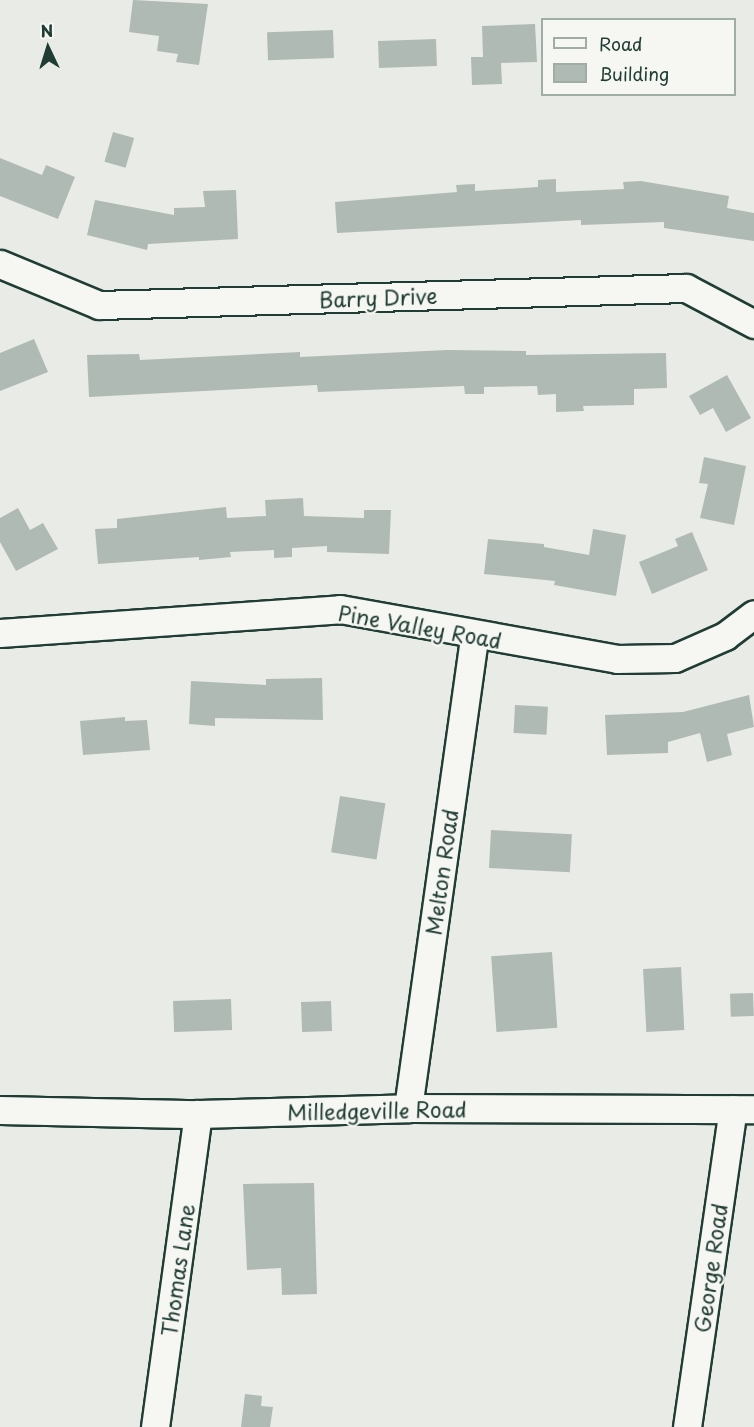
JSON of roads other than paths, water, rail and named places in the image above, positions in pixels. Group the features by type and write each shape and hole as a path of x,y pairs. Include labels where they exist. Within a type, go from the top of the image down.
{"street":[{"name":"Barry Drive","path":"0,264 99,305 686,288 754,324"},
{"name":"Pine Valley Road","path":"0,633 340,609 474,636 617,659 675,658 725,636 754,614"},
{"name":"Melton Road","path":"408,1108 474,636"},
{"name":"Milledgeville Road","path":"0,1110 198,1114 408,1108 743,1109"},
{"name":"George Road","path":"687,1427 743,1109"},
{"name":"Thomas Lane","path":"155,1427 198,1114"}]}
